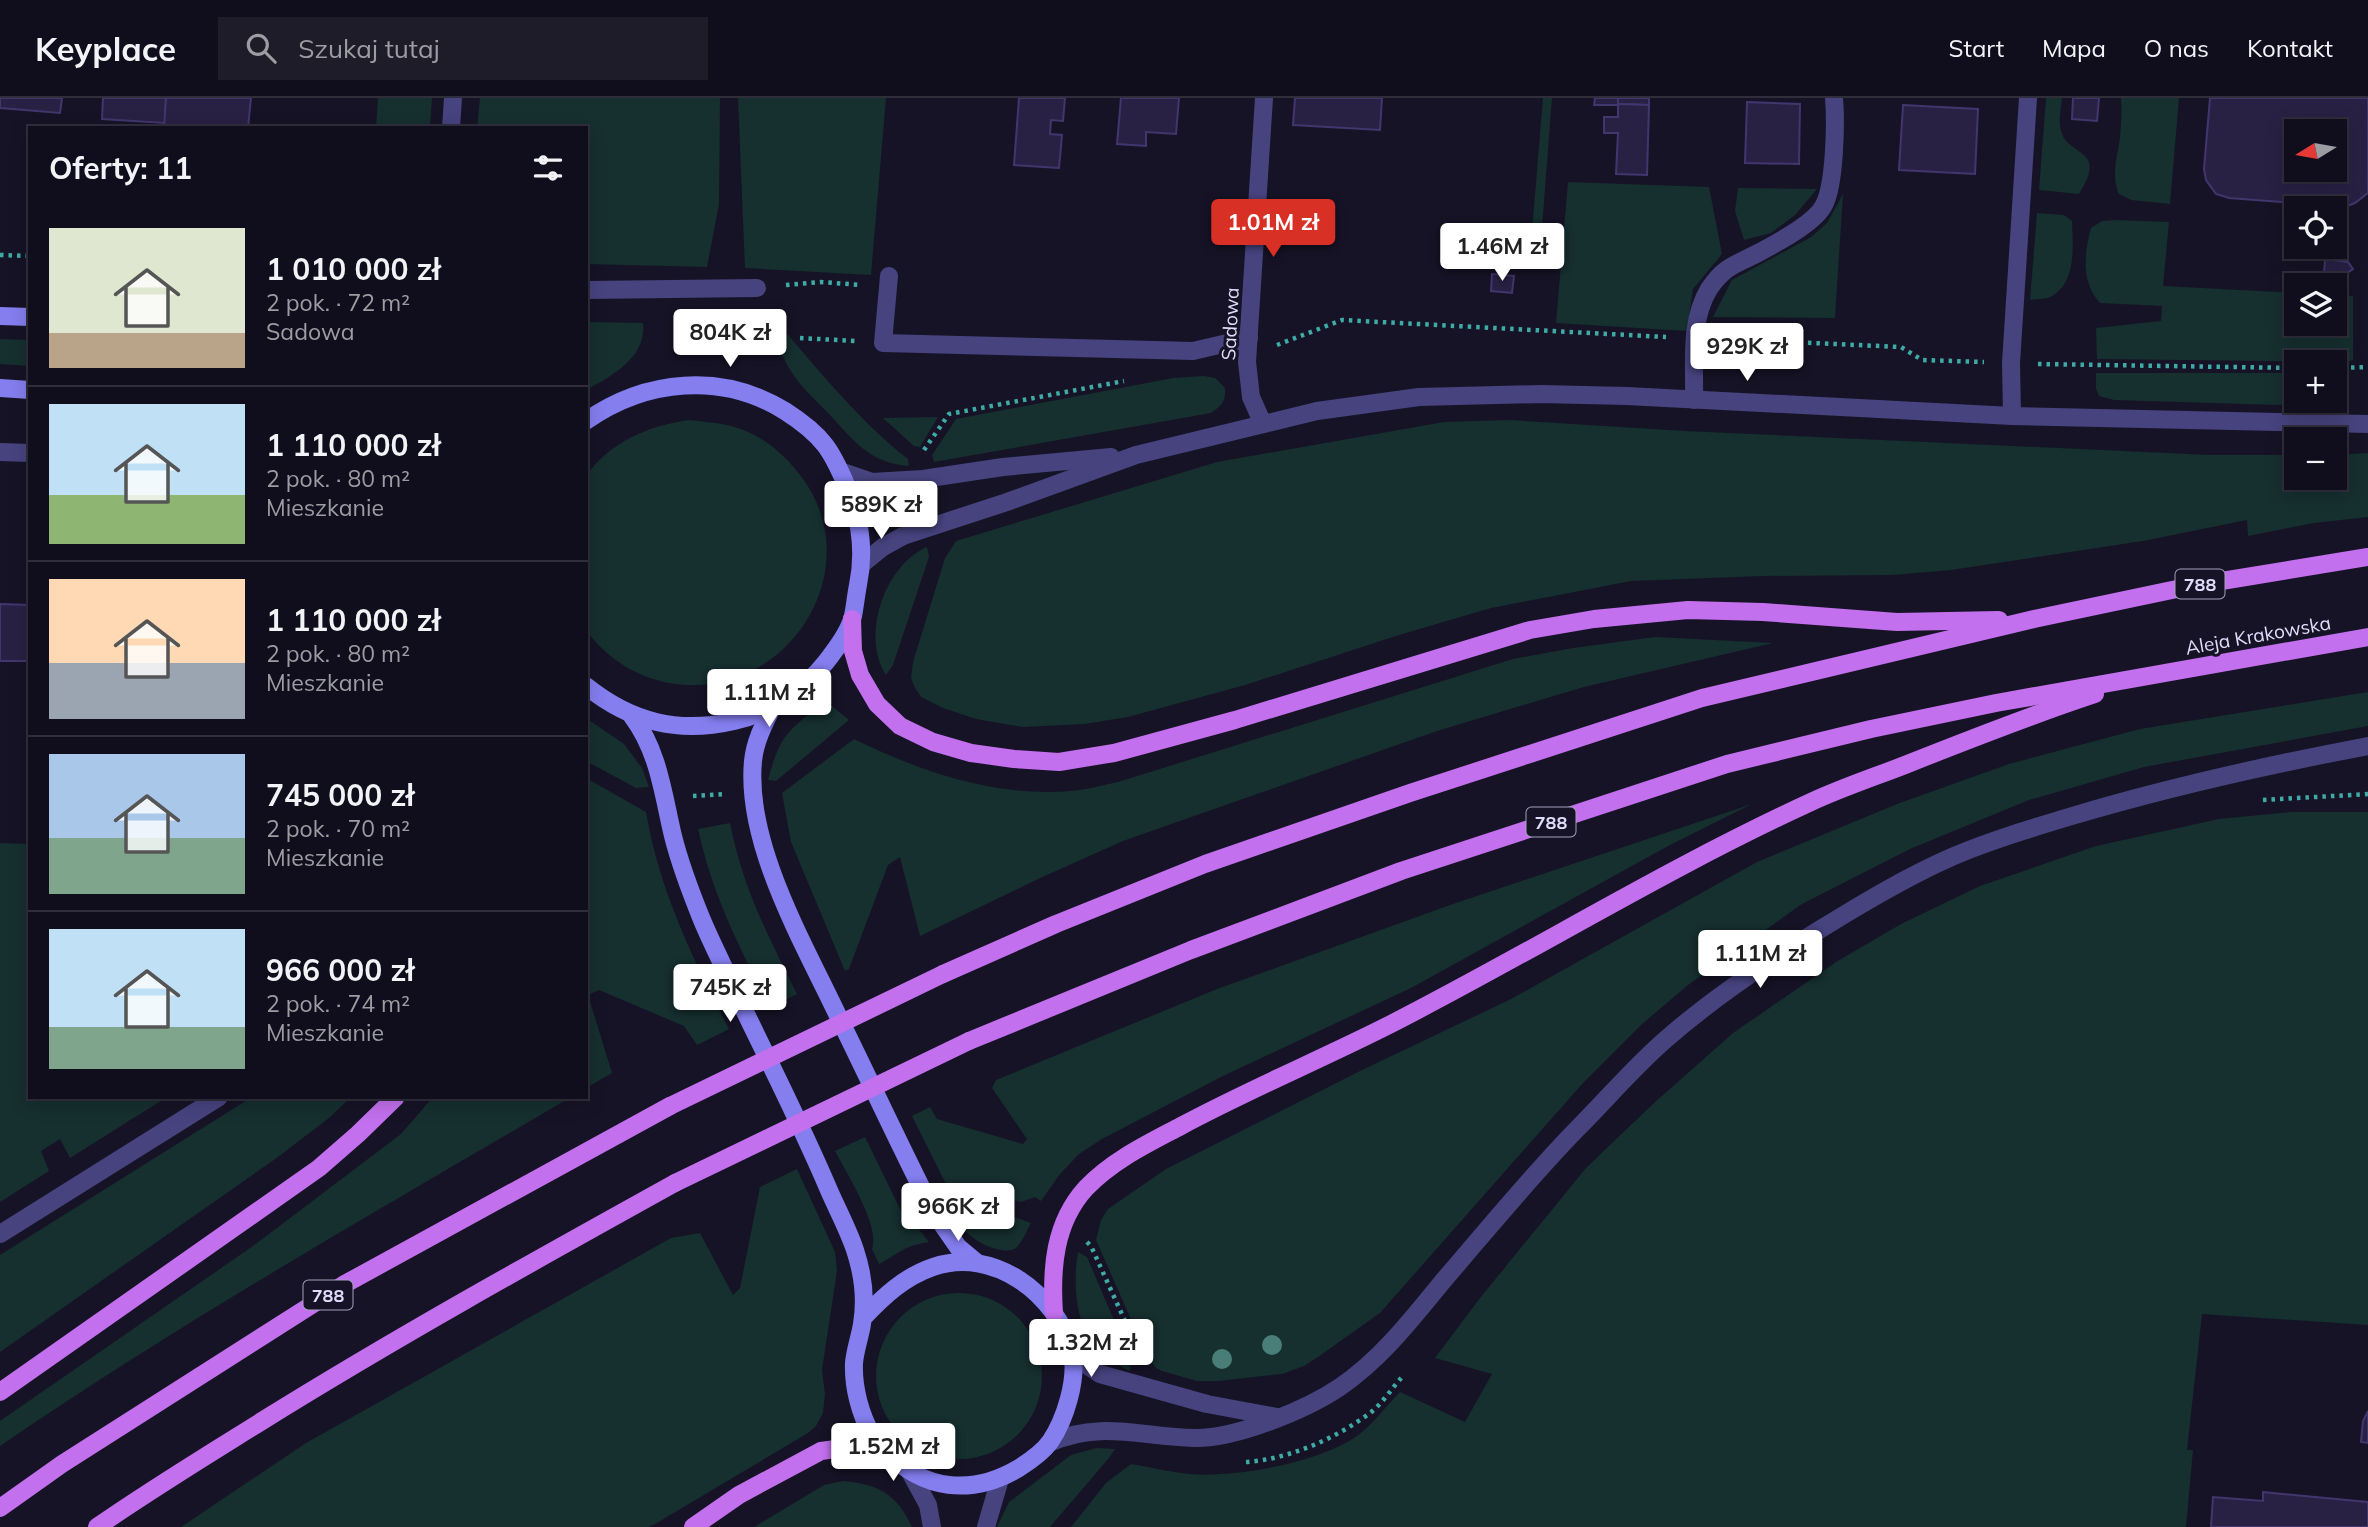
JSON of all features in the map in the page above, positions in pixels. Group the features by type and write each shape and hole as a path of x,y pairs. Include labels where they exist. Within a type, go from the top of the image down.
{"main road":[{"path":"0,316 28,317"},
{"path":"588,420 602,410 628,399 666,388 700,384 739,390 771,403 800,421 825,445 855,506 862,536 862,564 852,620 853,651 860,675 877,704 900,726 933,742 971,754 1059,762 1114,753 1235,720 1530,630 1594,619 1688,610 1763,612 1897,622 2034,619"},
{"path":"0,388 28,390"},
{"name":"788","path":"0,1508 62,1464 343,1285 670,1106 943,974 1056,924 1205,864 1702,698 2034,619 2191,586 2368,557"},
{"path":"588,688 606,702 632,716 664,723 697,727 746,718 773,706 815,675 834,652 852,620"},
{"name":"Aleja Krakowska","path":"2154,674 2368,637"},
{"path":"1054,1313 1052,1284 1056,1247 1063,1226 1083,1191 1129,1154 1248,1091 1413,1013 1710,851 1814,801 2020,719 2154,674"},
{"name":"788","path":"97,1527 142,1495 487,1286 675,1183 969,1041 1191,950 1401,871 1727,764 1884,726 2154,674"},
{"path":"773,706 758,736 753,761 755,802 768,862 790,914 933,1211 958,1247 976,1262"},
{"path":"632,716 647,738 653,754 666,797 674,838 702,920 814,1155 855,1251 864,1287 863,1318 854,1362 856,1388 862,1412 873,1437 895,1461 911,1472 941,1484 976,1485 1000,1479 1029,1461 1049,1443 1063,1419 1071,1391 1073,1356 1065,1332 1054,1313 1021,1281 995,1267 976,1262 950,1263 898,1284 863,1318"},
{"path":"0,1392 319,1168 394,1099"},
{"path":"693,1527 739,1495 821,1451 857,1446 884,1449"}],"street":[{"path":"451,126 453,98"},
{"name":"Sadowa","path":"1263,424 1251,397 1247,362 1264,98"},
{"path":"1695,400 1696,318 1708,291 1724,269 1800,229 1824,207 1830,188 1836,121 1834,98"},
{"path":"2012,416 2011,363 2028,98"},
{"path":"888,282 883,343 1193,351 1249,338"},
{"path":"588,290 757,288"},
{"path":"862,564 883,547 903,536 1136,455 1317,411 1419,397 1541,394 2012,416 2368,424"},
{"path":"0,452 28,453"},
{"path":"840,471 872,482 923,479 1003,467 1136,455"},
{"path":"1049,1443 1066,1436 1102,1431 1134,1431 1200,1438 1248,1430 1305,1407 1342,1386 1384,1350 1568,1138 1665,1040 1769,960 1889,888 1955,855 2129,799 2286,762 2368,746"},
{"path":"0,1234 216,1099"},
{"path":"1073,1356 1100,1374 1207,1404 1277,1417"},
{"path":"911,1472 928,1505 932,1527"},
{"path":"986,1527 1000,1479"}],"path":[{"path":"0,255 28,256"},
{"path":"757,288 820,282 888,282"},
{"path":"1273,348 1342,320 1901,347 1922,360 2118,367 2284,368"},
{"path":"800,338 883,343"},
{"path":"2347,368 2368,367"},
{"path":"919,458 948,414 1135,379"},
{"path":"685,796 737,793"},
{"path":"2260,800 2368,794"},
{"path":"1082,1237 1091,1246 1143,1360"},
{"path":"1244,1462 1269,1460 1326,1439 1372,1412 1405,1373"}],"green space":[{"path":"378,98 432,98 430,126 376,126"},
{"path":"480,98 720,98 719,204 707,267 588,264 588,126 477,126"},
{"path":"738,98 886,98 871,275 745,268"},
{"path":"1543,98 1552,98 1539,267 1529,267"},
{"path":"2046,98 2062,98 2061,131 2065,139 2088,161 2090,168 2087,179 2079,194 2039,190"},
{"path":"2121,98 2179,98 2170,204 2131,200 2119,194 2115,173 2120,138"},
{"path":"1568,182 1709,187 1722,254 1693,289 1687,331 1556,323"},
{"path":"1738,188 1817,189 1795,215 1771,233 1744,240 1735,211"},
{"path":"1843,194 1835,318 1713,317 1732,280 1811,237 1827,223"},
{"path":"2037,213 2064,215 2072,221 2072,253 2069,275 2057,292 2048,298 2030,300"},
{"path":"2102,221 2169,222 2163,286 2284,292 2284,336 2347,336 2347,296 2353,296 2353,360 2347,362 2347,350 2284,350 2284,361 2097,359 2096,328 2161,321 2162,306 2100,303 2094,295 2087,277 2087,247 2091,228"},
{"path":"588,322 643,323 643,335 634,355 617,372 588,389"},
{"path":"788,335 860,416 908,459 909,466 884,461 864,450 804,388 785,361 775,336"},
{"path":"0,339 28,340 28,366 0,364"},
{"path":"2096,373 2284,373 2284,404 2279,405 2114,400 2099,396"},
{"path":"1173,378 1215,378 1225,388 1223,403 1211,413 934,462 932,455 956,419"},
{"path":"938,417 920,447 914,446 883,418"},
{"path":"689,420 722,424 757,436 778,451 796,470 818,507 827,546 822,584 807,620 783,650 750,672 712,684 669,683 645,676 612,657 588,632 588,474 619,444 659,426"},
{"path":"1509,420 1685,431 2210,455 2284,455 2284,490 2347,490 2347,454 2368,453 2368,517 2314,523 2248,536 2247,520 2143,541 1951,570 1892,575 1631,581 1491,608 1245,685 1128,717 1084,724 1022,727 976,719 921,697 915,688 911,678 913,662 945,558 956,541 1217,462 1444,422"},
{"path":"927,547 929,557 893,665 886,675 879,659 876,641 876,622 881,603 899,569 912,556"},
{"path":"1655,637 1773,643 1584,687 1437,731 1123,841 920,936 900,857 888,865 849,969 845,971 791,842 782,793 854,739 906,762 959,780 1014,790 1077,790 1118,782 1513,659"},
{"path":"2368,692 2368,726 2144,767 2029,800 1910,849 1802,904 1688,985 1641,1025 1583,1083 1380,1313 1318,1357 1304,1366 1282,1374 1218,1381 1197,1381 1162,1371 1148,1358 1096,1240 1101,1220 1108,1209 1166,1169 1360,1071 1511,999 1757,862 1897,804 2009,764 2140,729"},
{"path":"824,703 828,703 849,720 776,781 768,780 777,753 787,735"},
{"path":"588,719 624,744 642,768 649,787 636,788 588,762"},
{"path":"588,779 646,812 668,896 729,1029 697,1045 684,1026 599,990 588,995"},
{"path":"1752,804 1670,845 1411,988 1223,1076 1102,1139 1079,1154 1060,1174 1041,1201 1035,1197 1021,1202 950,1186 945,1182 912,1116 930,1107 937,1119 1023,1144 1027,1139 992,1088 996,1080 1217,989 1450,905"},
{"path":"2291,812 2368,812 2368,1325 2202,1314 2187,1450 2193,1450 2186,1527 1071,1527 1106,1483 1131,1464 1208,1475 1251,1471 1297,1461 1338,1447 1360,1434 1400,1392 1465,1422 1492,1374 1435,1358 1480,1298 1586,1168 1733,1033 1836,962 1901,924 1980,886 2096,846 2219,819"},
{"path":"730,823 749,891 797,994 770,1008 719,899 698,829"},
{"path":"0,843 28,844 28,1099 164,1099 70,1158 60,1139 41,1151 49,1171 0,1202"},
{"path":"588,995 612,1073 588,1087"},
{"path":"249,1099 349,1099 329,1118 278,1157 0,1352 0,1255"},
{"path":"431,1099 568,1099 211,1310 69,1399 0,1446 0,1421 253,1246 401,1134"},
{"path":"865,1137 903,1215 914,1223 929,1242 907,1248 879,1264 872,1249 872,1227 867,1214 835,1151"},
{"path":"797,1169 835,1252 837,1271 822,1370 825,1394 823,1413 816,1426 808,1433 655,1524 649,1527 181,1527 306,1443 671,1238 700,1233 733,1295 740,1288 760,1187"},
{"path":"940,1199 1031,1223 1021,1242 1015,1248 1005,1251 990,1247 973,1237"},
{"path":"1078,1252 1087,1257 1131,1360 1130,1371 1101,1354 1082,1324 1077,1300"},
{"path":"959,1293 991,1299 1018,1317 1036,1344 1042,1376 1036,1408 1018,1435 991,1453 959,1459 927,1453 900,1435 882,1408 876,1376 882,1344 900,1317 927,1299"},
{"path":"1096,1448 1115,1449 1050,1527 997,1527 1009,1502 1071,1455"},
{"path":"843,1481 866,1485 885,1493 900,1506 912,1527 754,1527 824,1485"}],"building":[{"path":"0,98 62,98 60,113 0,108"},
{"path":"103,98 166,98 165,123 102,119"},
{"path":"166,98 251,98 248,126 164,126"},
{"path":"1019,98 1065,98 1063,121 1051,120 1050,134 1062,135 1059,168 1014,165"},
{"path":"1121,98 1179,98 1176,134 1146,132 1146,146 1117,144"},
{"path":"1295,98 1382,98 1380,130 1293,125"},
{"path":"1595,98 1618,98 1618,105 1594,105"},
{"path":"1618,98 1649,98 1649,105 1618,104"},
{"path":"2073,98 2099,98 2097,121 2072,119"},
{"path":"2210,98 2368,98 2368,193 2355,203 2347,206 2347,196 2284,196 2284,202 2229,198 2216,194 2206,180 2204,169"},
{"path":"1747,102 1800,104 1799,164 1745,163"},
{"path":"1618,104 1649,105 1647,175 1616,174 1618,133 1604,133 1604,117 1618,117"},
{"path":"1903,105 1978,109 1975,174 1899,170"},
{"path":"2325,259 2348,262 2353,269 2347,273 2324,273"},
{"path":"1492,274 1514,276 1512,293 1491,291"},
{"path":"0,604 28,605 28,661 0,661"},
{"path":"2368,1411 2368,1443 2361,1442 2363,1421"},
{"path":"2263,1492 2368,1502 2368,1527 2211,1527 2213,1497 2263,1501"}]}
